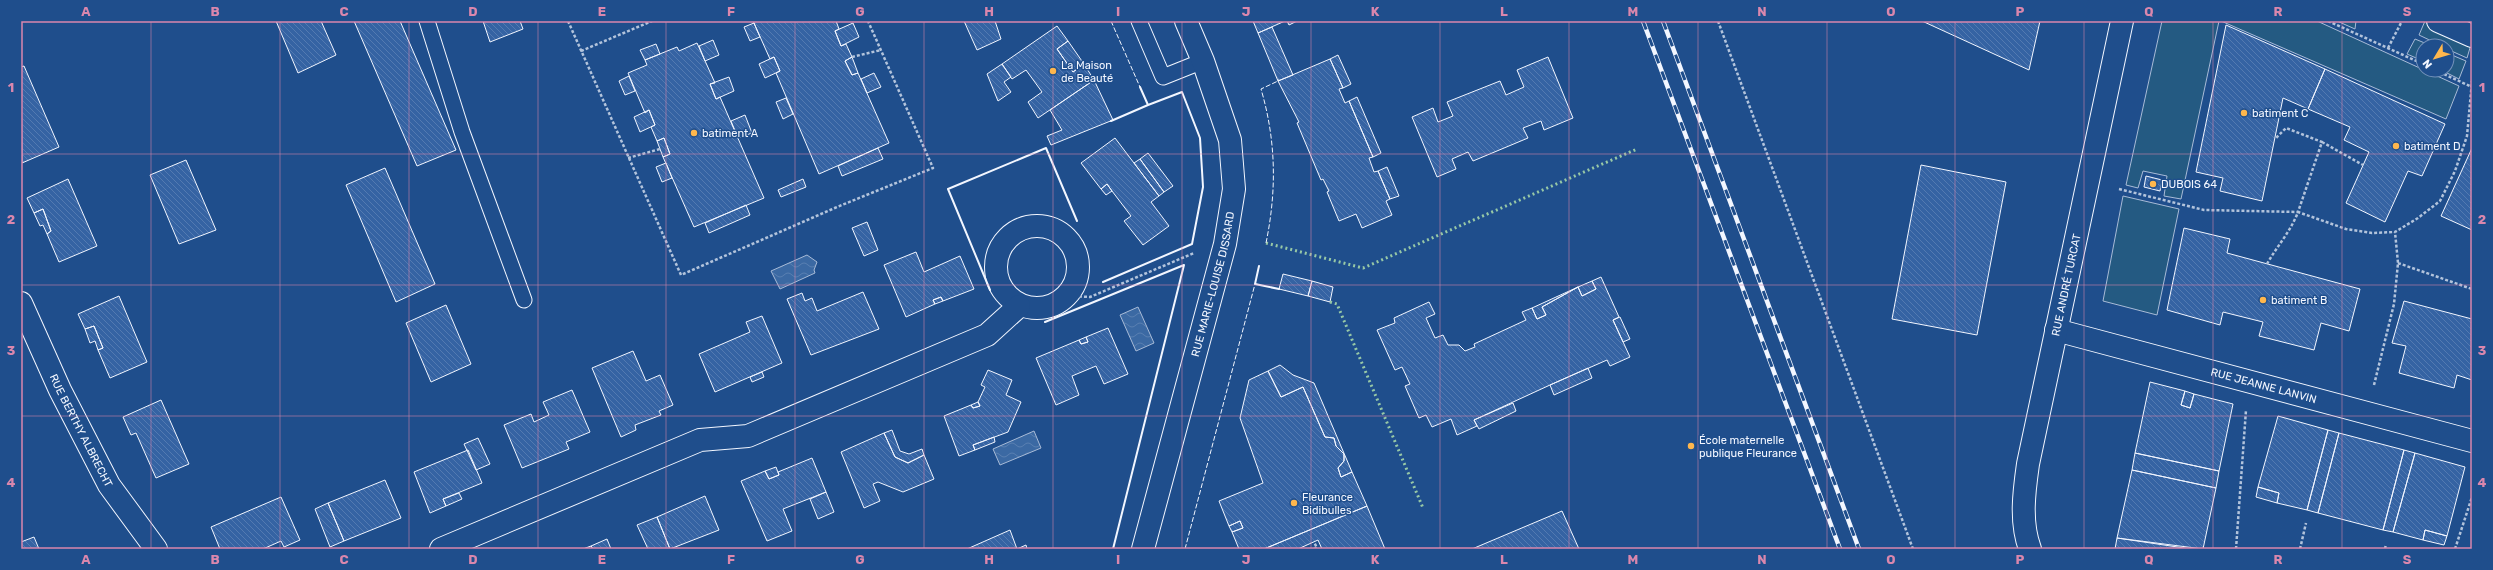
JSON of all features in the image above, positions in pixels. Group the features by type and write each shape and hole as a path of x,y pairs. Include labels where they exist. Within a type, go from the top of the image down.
{"street":[{"name":"RUE MARIE-LOUISE DISSARD","path":"1143,549 1225,244 1234,189 1230,140 1203,62 1186,21"},
{"name":"RUE ANDRÉ TURCAT","path":"2030,549 2024,519 2024,493 2056,330 2122,21"},
{"path":"2438,21 2472,36"},
{"path":"1043,225 1063,234 1077,255 1078,277 1069,296 1058,304 1038,310 1019,306 1002,291 995,262 1000,246 1014,231 1043,225"},
{"name":"RUE BERTHY ALBRECHT","path":"21,303 60,390 109,485 156,549"},
{"path":"441,549 700,440 748,436 987,335 1019,306"},
{"name":"RUE JEANNE LANVIN","path":"2056,330 2472,441"}],"lane":[{"path":"427,21 462,132 524,300"},
{"path":"1139,21 1163,77 1203,62"}],"path":[{"path":"568,21 680,275 837,207 933,168 868,21"},
{"path":"581,51 652,21"},
{"path":"1718,21 1913,549"},
{"path":"2328,21 2415,60"},
{"path":"2388,48 2402,21"},
{"path":"852,57 881,50"},
{"path":"2452,78 2472,87"},
{"path":"2119,189 2204,210 2298,212 2346,229 2372,233 2395,232 2440,201 2455,170 2467,136 2472,81"},
{"path":"2276,138 2286,128 2322,142 2363,165"},
{"path":"2267,264 2279,243 2293,226 2322,142"},
{"path":"628,158 660,149"},
{"path":"2372,389 2394,304 2398,263 2395,232"},
{"path":"1069,296 1090,297 1188,254 1225,244"},
{"path":"2398,263 2472,289"},
{"path":"2236,549 2246,409"},
{"path":"2455,549 2472,497"},
{"path":"2300,549 2306,523"},
{"path":"1314,542 1317,548 1314,549"},
{"path":"2385,549 2386,544"}],"shaded area":[{"path":"2162,21 2219,21 2181,199 2164,196 2167,176 2143,171 2138,188 2126,185"},
{"path":"2221,21 2317,21 2415,66 2415,78 2442,78 2459,86 2446,119"},
{"path":"2337,21 2356,21 2355,29"},
{"path":"2425,21 2472,41 2467,58 2455,53 2455,38 2425,38 2419,35"},
{"path":"2415,39 2415,58 2407,54"},
{"path":"2455,56 2466,61 2459,79 2455,77"},
{"path":"2123,196 2179,209 2157,315 2103,301"}],"water":[{"path":"807,255 817,262 814,270 815,273 780,289 771,271"},
{"path":"1138,307 1154,343 1136,351 1120,315"},
{"path":"1034,431 1041,448 1000,465 993,449"}],"building":[{"path":"276,21 321,21 336,55 298,73"},
{"path":"354,21 400,21 456,150 417,166"},
{"path":"483,21 520,21 523,29 490,42"},
{"path":"753,21 836,21 839,29 835,31 841,46 846,44 852,57 845,61 852,75 858,73 889,143 819,174 776,73 780,71 774,57 770,59"},
{"path":"964,21 995,21 1001,39 977,50"},
{"path":"1253,21 1285,21 1258,33"},
{"path":"1287,21 1297,21 1289,25"},
{"path":"1922,21 2040,21 2029,70"},
{"path":"754,23 760,37 750,41 744,27"},
{"path":"853,23 859,37 841,46 835,31"},
{"name":"batiment C","path":"2226,25 2325,69 2308,109 2283,98 2262,201 2220,191 2223,178 2196,172"},
{"path":"1057,26 1068,41 1057,49 1073,72 1084,64 1094,80 1038,118 1028,102 1042,92 1026,70 1012,79 1002,64"},
{"path":"1272,27 1293,75 1278,81 1258,33"},
{"path":"713,40 719,55 705,61 699,46"},
{"path":"1068,41 1084,64 1073,72 1057,49"},
{"name":"batiment A","path":"697,43 715,83 710,84 716,99 720,97 764,198 694,227 663,157 670,154 664,138 657,141 651,127 655,125 649,110 645,113 628,73 647,65 645,60 677,47 679,51"},
{"path":"656,44 660,54 645,60 640,50"},
{"path":"1338,55 1351,84 1343,88 1330,59"},
{"path":"774,57 780,71 765,78 759,64"},
{"path":"852,57 858,73 852,75 845,61"},
{"path":"1548,57 1573,118 1544,130 1541,121 1523,128 1528,138 1473,161 1468,152 1452,159 1456,169 1437,177 1412,117 1433,108 1438,122 1453,116 1447,102 1500,81 1506,95 1524,87 1517,70"},
{"path":"1330,59 1343,88 1339,89 1345,103 1349,101 1373,157 1369,158 1374,172 1378,171 1390,199 1386,201 1392,215 1362,228 1356,214 1339,221 1327,192 1329,191 1323,179 1321,180 1297,123 1299,122 1278,81"},
{"path":"1002,64 1011,77 1004,82 1011,92 998,101 987,74"},
{"path":"24,66 59,147 22,163 21,67"},
{"name":"batiment D","path":"2325,69 2445,124 2422,176 2408,171 2385,222 2346,203 2369,152 2344,140 2350,127 2308,109"},
{"path":"874,73 881,87 867,93 861,79"},
{"path":"629,76 635,91 625,95 619,81"},
{"path":"729,77 734,91 716,99 710,84"},
{"path":"1094,80 1113,120 1051,145 1047,136 1062,130 1050,110"},
{"path":"1357,97 1381,153 1373,157 1349,101"},
{"path":"786,98 793,114 783,119 776,102"},
{"path":"649,110 655,125 640,132 634,117"},
{"path":"745,115 752,133 738,138 731,121"},
{"path":"664,138 670,154 663,157 657,141"},
{"path":"1115,138 1159,196 1151,202 1169,226 1143,245 1124,221 1131,216 1107,184 1101,189 1081,163"},
{"path":"878,148 883,159 842,176 838,166"},
{"path":"2472,148 2472,230 2441,216"},
{"path":"1148,153 1173,186 1164,192 1140,159"},
{"path":"1140,159 1164,192 1159,196 1134,163"},
{"path":"186,160 216,230 179,244 150,175"},
{"path":"666,163 672,178 662,182 656,167"},
{"path":"1921,165 2006,182 1977,335 1892,319"},
{"path":"1387,167 1399,196 1390,199 1378,171"},
{"path":"385,168 435,284 396,302 346,185"},
{"name":"DUBOIS 64","path":"2146,176 2162,180 2160,191 2144,187"},
{"path":"68,179 97,246 59,262 47,234 51,231 43,209 34,213 27,198"},
{"path":"803,179 806,187 781,197 778,190"},
{"path":"1107,184 1112,191 1106,195 1101,189"},
{"path":"746,205 750,215 709,233 705,223"},
{"path":"43,209 51,231 47,234 43,225 40,226 34,213"},
{"path":"867,222 878,250 864,256 852,228"},
{"name":"batiment B","path":"2184,228 2230,239 2227,253 2360,289 2349,331 2321,323 2314,350 2259,336 2263,322 2223,312 2220,325 2167,310"},
{"path":"916,252 924,272 960,256 974,289 943,301 941,297 933,300 935,304 906,317 884,265"},
{"path":"1283,274 1312,281 1308,296 1279,289"},
{"path":"1601,277 1619,317 1613,320 1630,357 1610,366 1607,360 1550,385 1474,420 1477,426 1457,435 1451,419 1432,427 1426,415 1419,418 1405,386 1410,384 1402,367 1395,370 1377,330 1395,323 1394,318 1429,302 1435,314 1426,318 1435,338 1443,335 1448,345 1459,345 1465,351 1475,347 1474,344 1526,320 1522,312 1532,308 1537,319 1546,315 1542,307 1578,287 1582,296 1596,289 1592,281"},
{"path":"1312,281 1333,287 1330,302 1308,296"},
{"path":"1592,281 1596,289 1582,296 1578,287"},
{"path":"1578,287 1542,307 1546,315 1537,319 1532,308"},
{"path":"863,292 879,329 811,355 787,299 802,293 805,301 812,298 817,311"},
{"path":"119,296 147,362 110,378 98,350 103,348 94,326 85,329 78,314"},
{"path":"941,297 943,301 935,304 933,300"},
{"path":"2404,301 2472,319 2472,380 2457,375 2454,388 2399,373 2406,346 2392,343"},
{"path":"446,305 471,364 431,382 406,323"},
{"path":"762,316 782,363 715,392 699,354 750,332 746,322"},
{"path":"1620,317 1630,339 1623,342 1613,320"},
{"path":"94,326 103,348 98,350 95,341 90,343 85,329"},
{"path":"1108,328 1128,374 1104,384 1096,366 1072,376 1079,395 1056,405 1036,358 1079,340 1081,344 1088,342 1086,337"},
{"path":"1086,337 1088,342 1081,344 1079,340"},
{"path":"633,351 646,381 660,375 673,405 659,411 661,415 635,425 636,430 621,437 592,368"},
{"path":"1280,365 1293,375 1314,383 1352,472 1341,477 1338,468 1344,461 1344,454 1336,446 1334,438 1325,437 1303,387 1281,397 1268,371"},
{"path":"1588,368 1592,378 1554,395 1550,385"},
{"path":"988,370 1012,380 1006,395 1021,402 1008,432 973,445 975,450 959,456 944,416 971,405 973,408 980,406 978,402 985,387 981,385"},
{"path":"1268,371 1281,397 1303,387 1325,437 1334,438 1336,446 1344,454 1344,461 1338,468 1341,477 1352,472 1367,506 1264,549 1239,549 1232,532 1243,528 1240,521 1229,526 1219,501 1263,483 1240,418 1249,380"},
{"path":"762,372 764,377 752,382 750,377"},
{"path":"2150,382 2185,391 2181,405 2190,408 2194,394 2233,404 2219,471 2135,453"},
{"path":"572,390 590,432 566,442 569,449 522,468 504,425 531,414 534,422 549,415 543,402"},
{"path":"2185,391 2194,394 2190,408 2181,405"},
{"path":"161,400 189,464 156,478 136,433 131,435 123,417"},
{"path":"978,402 980,406 973,408 971,405"},
{"path":"1513,403 1516,411 1479,429 1474,420"},
{"path":"2278,416 2328,430 2307,510 2277,503 2279,493 2258,487"},
{"path":"892,430 900,451 909,454 922,449 924,455 908,463 895,457 884,433"},
{"path":"2328,430 2339,433 2318,513 2307,510"},
{"path":"884,433 895,457 908,463 924,455 934,479 903,492 878,482 873,484 880,501 864,508 841,452"},
{"path":"2339,433 2404,450 2383,530 2318,513"},
{"path":"994,437 995,442 975,450 973,445"},
{"path":"478,438 490,464 476,470 464,444"},
{"path":"468,450 482,483 443,499 446,506 430,513 414,472"},
{"path":"2404,450 2415,453 2393,532 2383,530"},
{"path":"2135,453 2219,471 2216,488 2132,470"},
{"path":"2415,453 2465,467 2447,536 2425,530 2423,540 2393,532"},
{"path":"812,458 826,492 783,509 792,531 767,541 741,481 765,471 769,479 779,475 778,472"},
{"path":"776,467 779,475 769,479 765,471"},
{"path":"2132,470 2216,488 2203,549 2117,538"},
{"path":"385,480 401,518 344,541 328,503"},
{"path":"2258,487 2279,493 2277,503 2256,497"},
{"path":"826,492 834,512 818,519 810,499"},
{"path":"459,493 462,499 446,506 443,499"},
{"path":"705,496 719,530 670,549 657,517"},
{"path":"281,497 300,540 284,547 281,541 263,549 220,549 211,527"},
{"path":"328,503 344,541 330,547 315,509"},
{"path":"1367,506 1385,549 1322,549 1318,540 1298,549 1264,549"},
{"path":"1562,511 1579,549 1472,549"},
{"path":"657,517 670,549 648,549 637,525"},
{"path":"1240,521 1243,528 1232,532 1229,526"},
{"path":"1010,530 1017,549 967,549"},
{"path":"2425,530 2447,536 2444,545 2423,540"},
{"path":"34,537 39,549 21,549 21,542"},
{"path":"2117,538 2191,549 2115,549"},
{"path":"607,539 611,549 593,549 591,546"},
{"path":"1026,545 1027,549 1017,549"},
{"path":"591,546 593,549 583,549"}],"railway":[{"path":"1643,21 1840,549"},
{"path":"1663,21 1859,549"}],"hedge":[{"path":"1266,243 1363,268 1637,149"},
{"path":"1330,302 1337,304 1423,508"}],"fence":[{"path":"1111,21 1140,87"},
{"path":"1266,243 1272,204 1273,165 1270,127 1261,89 1278,81 1278,79"},
{"path":"1185,549 1255,284"},
{"path":"1303,549 1308,549"}],"wall":[{"path":"1103,282 1192,244 1203,187 1200,138 1182,92 1148,105 1140,87"},
{"path":"1111,121 1148,105"},
{"path":"990,290 948,189 1046,148 1077,221"},
{"path":"1045,322 1184,265 1113,549"},
{"path":"1259,266 1255,284 1279,289"}],"place":[{"name":"La Maison de Beauté","path":"1053,71"},
{"name":"batiment C","path":"2244,113"},
{"name":"batiment A","path":"694,133"},
{"name":"batiment D","path":"2396,146"},
{"name":"DUBOIS 64","path":"2153,184"},
{"name":"batiment B","path":"2263,300"},
{"name":"École maternelle publique Fleurance","path":"1691,446"},
{"name":"Fleurance Bidibulles","path":"1294,503"}]}
